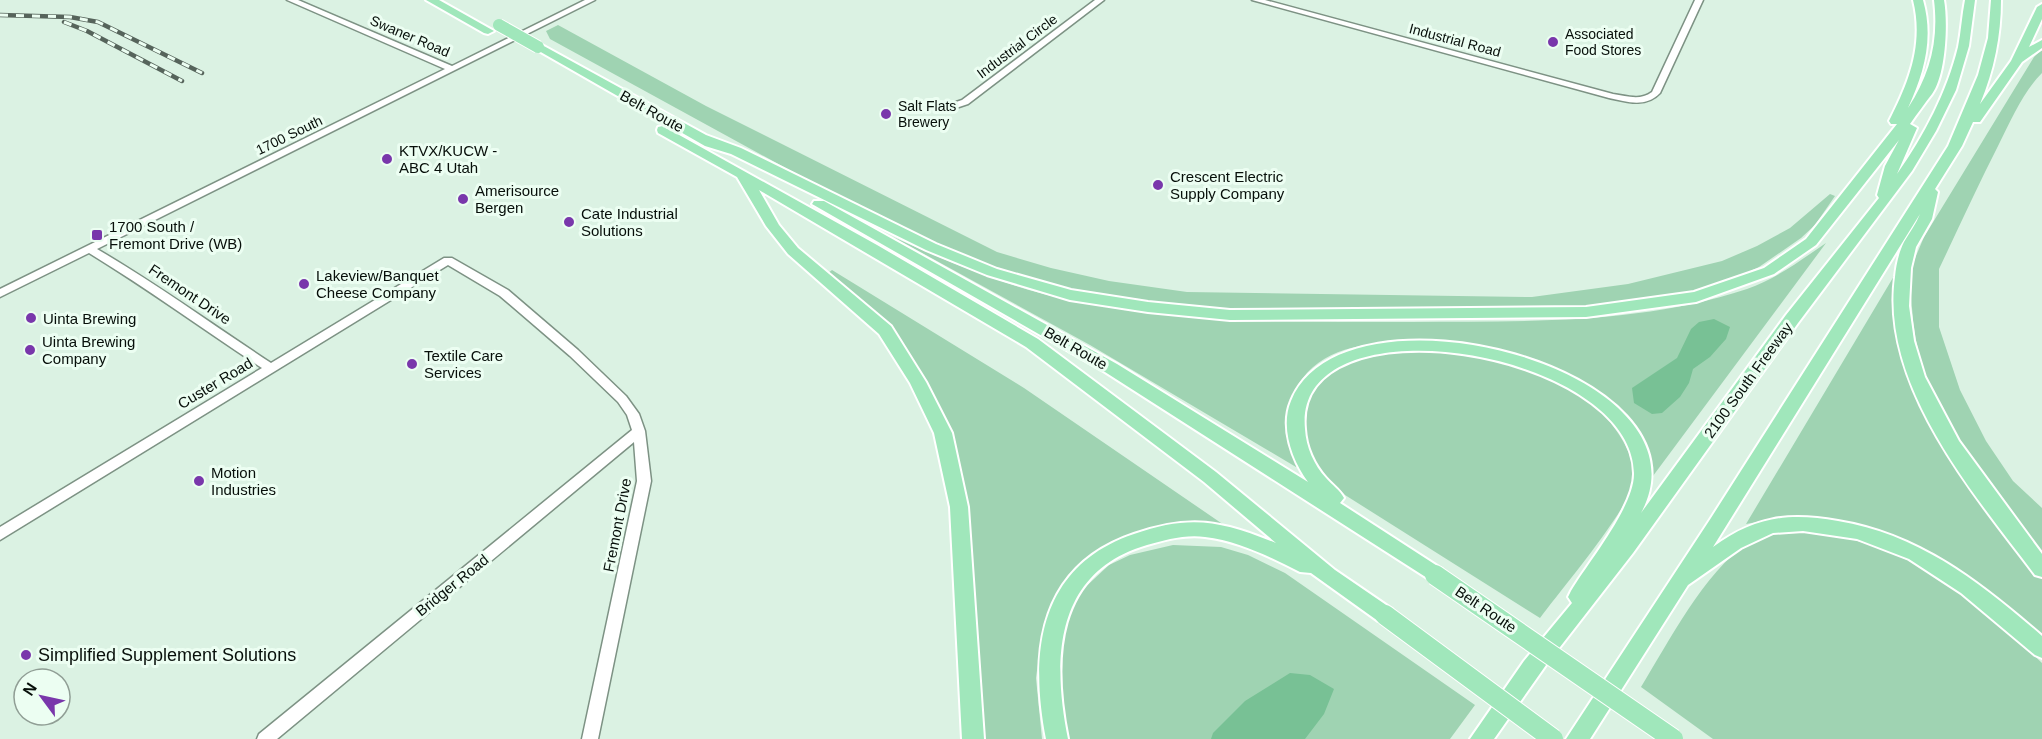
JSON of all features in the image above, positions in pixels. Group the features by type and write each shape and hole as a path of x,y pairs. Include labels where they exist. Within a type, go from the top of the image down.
{"highway":[{"path":"422,0 450,4"},
{"name":"Belt Route","path":"431,0 450,4 493,28 538,47 1111,368 1411,558 1673,739"},
{"path":"1876,160 1909,90 1923,50 1924,33 1918,0"},
{"path":"1882,202 1892,166 1916,118 1930,83 1940,35 1939,0"},
{"name":"2100 South Freeway","path":"1481,739 1539,658 1602,581 1792,319 1900,179 1940,113 1958,70 1969,28 1970,0"},
{"path":"1955,146 1972,113 1983,82 1995,32 1996,0"},
{"path":"1578,739 1955,146 2017,61 2042,7"},
{"name":"Belt Route","path":"493,28 526,53 738,172 1032,343 1210,477 1328,576 1385,615 1553,739"},
{"path":"2017,61 2042,43"},
{"path":"701,138 736,151 931,247 992,272 1070,294 1148,307 1230,315 1586,312 1696,297 1769,271 1810,242 1904,124 1930,83"},
{"path":"738,172 758,198 773,226 793,251 885,330 918,382 943,433 959,507 973,739"},
{"path":"1932,183 1925,219 1909,247 1904,276 1901,305 1910,355 1926,396 1953,447 2042,569"},
{"path":"1411,558 1318,484 1303,460 1294,417 1300,393 1314,378 1332,365 1355,354 1407,345 1442,347 1511,359 1566,379 1593,393 1623,421 1640,452 1643,470 1638,501 1539,658"},
{"path":"1678,584 1742,537 1765,527 1785,523 1855,529 1895,542 1958,578 2042,649"},
{"path":"1057,739 1049,690 1054,634 1066,595 1081,575 1106,556 1130,542 1180,528 1203,529 1248,542 1328,576"}],"street":[{"name":"Swaner Road","path":"291,0 452,69"},
{"name":"Industrial Circle","path":"947,108 965,102 1100,0"},
{"name":"Industrial Road","path":"1260,1 1612,96 1648,100 1656,93 1698,0"},
{"name":"1700 South","path":"0,293 584,1"},
{"name":"Fremont Drive","path":"89,249 142,281 271,368"},
{"name":"Fremont Drive","path":"448,260 504,293 574,353 622,399 633,414 639,431 644,481 590,739"},
{"name":"Custer Road","path":"0,534 448,260"},
{"name":"Bridger Road","path":"265,739 639,431"}],"shaded area":[{"path":"558,25 706,106 997,252 1051,268 1109,281 1187,292 1532,297 1628,284 1722,261 1790,228 1830,194 1835,196 1815,225 1801,238 1759,267 1738,277 1674,297 1584,310 1239,313 1097,297 978,265 824,189 550,39 546,31"},
{"path":"2042,49 2042,73 2023,97 2013,116 1939,269 1939,327 1960,390 1986,441 2013,481 2042,508 2042,558 1978,471 1941,410 1927,378 1917,344 1910,282 1912,267 1924,237 2034,57"},
{"path":"893,237 999,280 1065,299 1108,307 1195,317 1324,322 1538,321 1623,315 1664,309 1706,301 1758,285 1788,269 1826,243 1650,480 1644,455 1636,441 1566,375 1537,362 1504,354 1434,344 1407,343 1380,343 1353,347 1330,356 1310,370 1292,399 1292,426 1301,462 1296,467 1090,345"},
{"path":"832,270 1024,388 1224,525 1219,530 1134,539 1062,590 1050,611 1042,633 1036,678 1042,739 975,739 965,555 940,424 859,300 828,273"},
{"path":"1894,276 1896,327 2011,539 2042,578 2042,646 1956,575 1842,523 1812,518 1784,517 1746,524"},
{"path":"1714,319 1730,327 1726,339 1710,357 1693,369 1689,383 1680,397 1662,413 1652,414 1634,403 1632,388 1677,358 1691,329 1699,322"},
{"path":"1399,351 1460,355 1491,360 1522,367 1551,378 1577,392 1601,411 1623,441 1631,458 1633,470 1633,483 1628,496 1607,531 1540,618 1345,495 1322,472 1311,456 1304,437 1307,398 1315,385 1340,364"},
{"path":"1801,531 1837,536 1871,545 1903,558 1962,593 1990,615 2042,663 2042,739 1713,739 1641,687 1688,609 1732,555 1760,537"},
{"path":"1173,545 1221,547 1248,555 1285,573 1475,705 1450,739 1060,739 1061,627 1079,593 1109,565 1130,555"},
{"path":"1290,673 1310,675 1334,689 1324,714 1305,739 1211,739 1213,733 1245,701"}],"railway":[{"path":"0,15 70,17 98,22 202,73"},
{"path":"64,22 87,31 182,81"}],"place":[{"name":"Associated Food Stores","path":"1553,42"},
{"name":"Salt Flats Brewery","path":"886,114"},
{"name":"KTVX/KUCW - ABC 4 Utah","path":"387,159"},
{"name":"Crescent Electric Supply Company","path":"1158,185"},
{"name":"Amerisource Bergen","path":"463,199"},
{"name":"Cate Industrial Solutions","path":"569,222"},
{"name":"1700 South / Fremont Drive (WB)","path":"97,235"},
{"name":"Lakeview/Banquet Cheese Company","path":"304,284"},
{"name":"Uinta Brewing","path":"31,318"},
{"name":"Uinta Brewing Company","path":"30,350"},
{"name":"Textile Care Services","path":"412,364"},
{"name":"Motion Industries","path":"199,481"},
{"name":"Simplified Supplement Solutions","path":"26,655"}]}
